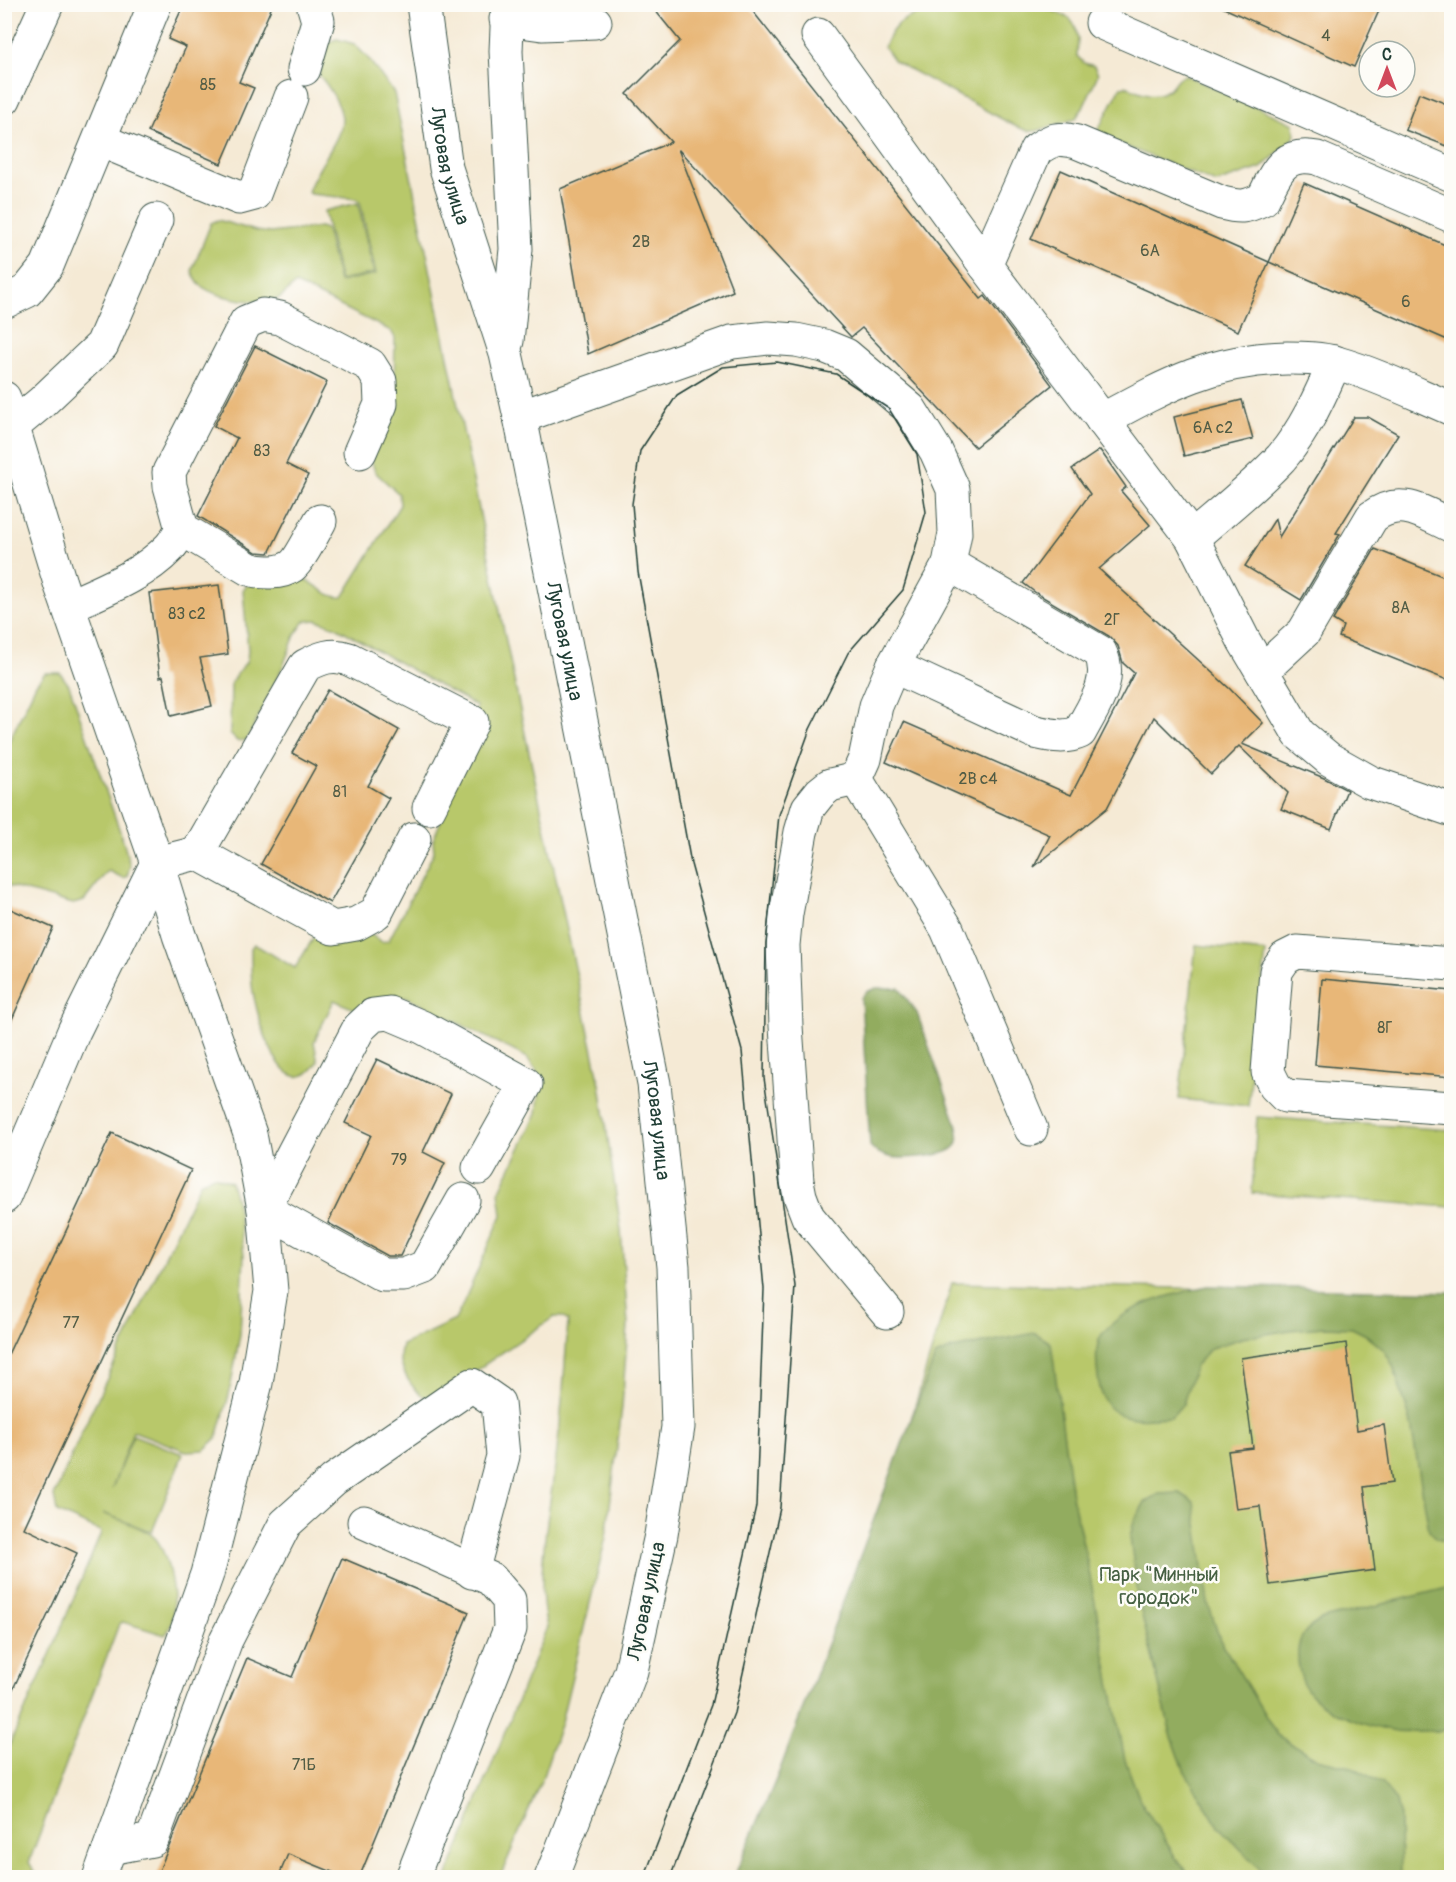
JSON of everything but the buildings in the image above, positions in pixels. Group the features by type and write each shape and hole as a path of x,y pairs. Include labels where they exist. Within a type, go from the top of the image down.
{"main road":[{"path":"4,99 48,4"},
{"path":"4,302 27,291 47,266 155,4"},
{"path":"100,140 239,198 254,194 297,83 318,21 313,4"},
{"name":"Луговая улица","path":"423,4 446,168 506,354 654,1084 673,1267 678,1427 661,1535 631,1671 551,1878"},
{"path":"507,12 542,24 595,22"},
{"name":"Луговая улица","path":"506,354 516,249 506,51 507,12"},
{"path":"1102,23 1452,175"},
{"path":"818,35 986,265 1192,538 1244,641 1299,734 1329,759 1370,782 1452,810"},
{"path":"986,265 1036,150 1047,142 1060,138 1077,142 1222,203 1238,207 1249,206 1263,200 1277,171 1284,163 1295,157 1306,156 1317,158 1452,216"},
{"path":"103,1870 207,1574 256,1383 271,1291 264,1209 250,1134 179,935 157,863 69,606 9,412 42,402 102,345 156,220"},
{"path":"320,521 292,566 259,572 249,569 182,529 170,486 169,472 246,322 263,315 280,318 370,365 380,381 381,404 360,452"},
{"path":"520,417 732,342 768,338 796,340 824,346 846,355 910,410 936,452 953,489 955,533 949,564 893,666 876,706 865,759 856,779"},
{"path":"1102,420 1165,386 1211,369 1256,359 1306,358 1335,362 1452,409"},
{"path":"1192,538 1252,486 1282,456 1314,407 1335,362"},
{"path":"1262,671 1304,632 1372,517 1389,507 1410,507 1452,526"},
{"path":"69,606 125,580 149,565 169,548 182,529"},
{"path":"893,666 1035,732 1057,737 1080,732 1104,683 1105,666 1100,652 949,564"},
{"path":"197,853 304,666 321,658 338,655 349,658 472,722 429,808"},
{"path":"856,779 947,929 1031,1129"},
{"path":"856,779 830,785 808,808 786,914 783,945 786,1026 800,1196 808,1217 887,1312"},
{"path":"4,1197 74,1031 157,863 197,853 333,928 356,924 376,913 414,839"},
{"path":"1452,964 1297,952 1285,958 1276,971 1268,1072 1275,1086 1285,1096 1452,1108"},
{"path":"264,1209 359,1028 373,1015 389,1012 422,1027 526,1084 479,1167"},
{"path":"264,1209 382,1275 404,1275 425,1267 463,1200"},
{"path":"103,1870 152,1840 226,1640 285,1524 334,1480 472,1385 498,1403 503,1456 472,1572"},
{"path":"364,1522 491,1580 509,1600 510,1629 412,1878"}],"green space":[{"path":"956,5 1037,5 1070,19 1075,26 1078,39 1077,56 1084,63 1094,66 1098,74 1083,108 1075,119 1036,131 1028,131 894,61 884,47 897,26 913,15"},
{"path":"337,39 354,44 367,57 394,93 523,724 600,1084 621,1230 628,1325 622,1407 606,1537 561,1722 542,1779 500,1877 447,1877 547,1627 543,1607 543,1565 560,1424 568,1321 562,1317 554,1317 433,1400 421,1395 412,1385 404,1373 400,1358 402,1345 455,1320 462,1306 502,1215 499,1192 537,1113 540,1087 536,1070 526,1057 407,997 385,999 362,1013 334,1000 314,1042 318,1062 305,1075 293,1076 282,1067 273,1053 259,1015 252,985 251,948 254,944 295,968 319,929 359,927 382,942 389,940 434,852 433,840 475,737 476,706 336,627 317,620 305,621 295,635 283,666 247,740 237,741 230,734 231,682 247,661 248,650 243,590 247,585 283,578 297,578 309,581 332,596 343,597 400,505 399,494 375,472 370,456 394,394 395,338 391,331 296,284 277,299 248,301 206,289 199,284 192,271 211,223 218,220 271,233 320,227 326,229 339,282 376,274 360,202 356,199 308,192 341,127 342,120 337,102 319,75 328,42"},
{"path":"1185,75 1294,124 1293,139 1261,168 1216,183 1098,135 1098,130 1121,87 1127,86 1149,94 1160,94"},
{"path":"358,203 374,273 340,281 324,211"},
{"path":"45,673 60,673 69,685 130,866 127,876 123,878 109,871 106,873 84,901 73,904 5,885 5,750 36,684"},
{"path":"1196,945 1266,952 1248,1106 1179,1099"},
{"path":"876,988 899,988 917,1013 957,1126 958,1143 949,1151 921,1157 900,1158 886,1156 870,1146 861,998 866,992"},
{"path":"1257,1117 1451,1130 1451,1207 1252,1193"},
{"path":"214,1176 231,1182 237,1204 244,1255 240,1334 229,1395 217,1438 204,1450 186,1451 133,1431 112,1489 133,1435 183,1454 152,1532 103,1513 143,1529 159,1544 172,1585 173,1615 170,1627 165,1635 123,1622 119,1624 29,1862 35,1873 44,1877 5,1877 5,1755 101,1533 57,1512 54,1496 85,1425 201,1181"},
{"name":"Парк \"Минный городок\"","path":"952,1283 1451,1294 1451,1877 734,1878 778,1775 908,1429"},
{"path":"1208,1286 1451,1292 1451,1540 1439,1539 1429,1530 1410,1419 1393,1366 1384,1350 1366,1335 1352,1328 1324,1327 1290,1330 1242,1338 1211,1348 1195,1366 1183,1404 1171,1417 1133,1418 1118,1414 1107,1405 1100,1388 1097,1367 1099,1340 1103,1333 1124,1315 1147,1303"},
{"path":"1035,1333 1051,1343 1072,1496 1087,1561 1125,1760 1140,1800 1176,1858 1192,1877 734,1877 778,1775 935,1356 952,1349"},
{"path":"1180,1493 1194,1502 1208,1603 1220,1640 1277,1735 1317,1759 1355,1768 1381,1783 1396,1801 1400,1817 1401,1877 1268,1877 1218,1826 1184,1770 1171,1734 1139,1603 1130,1537 1134,1521 1145,1502 1159,1494"},
{"path":"1451,1587 1451,1647 1445,1663 1451,1676 1451,1727 1435,1731 1382,1729 1339,1714 1320,1703 1309,1693 1301,1677 1298,1647 1304,1633 1312,1626 1323,1619"}],"tram line":[{"path":"644,1878 711,1705 756,1506 764,1289 742,1051 691,864 638,572 632,504 640,451 677,395 723,367 777,362 836,374 889,409 917,454 926,512 903,590 848,653 810,729 779,815 766,944 764,1078 795,1286 780,1508 734,1713 670,1878"}]}
